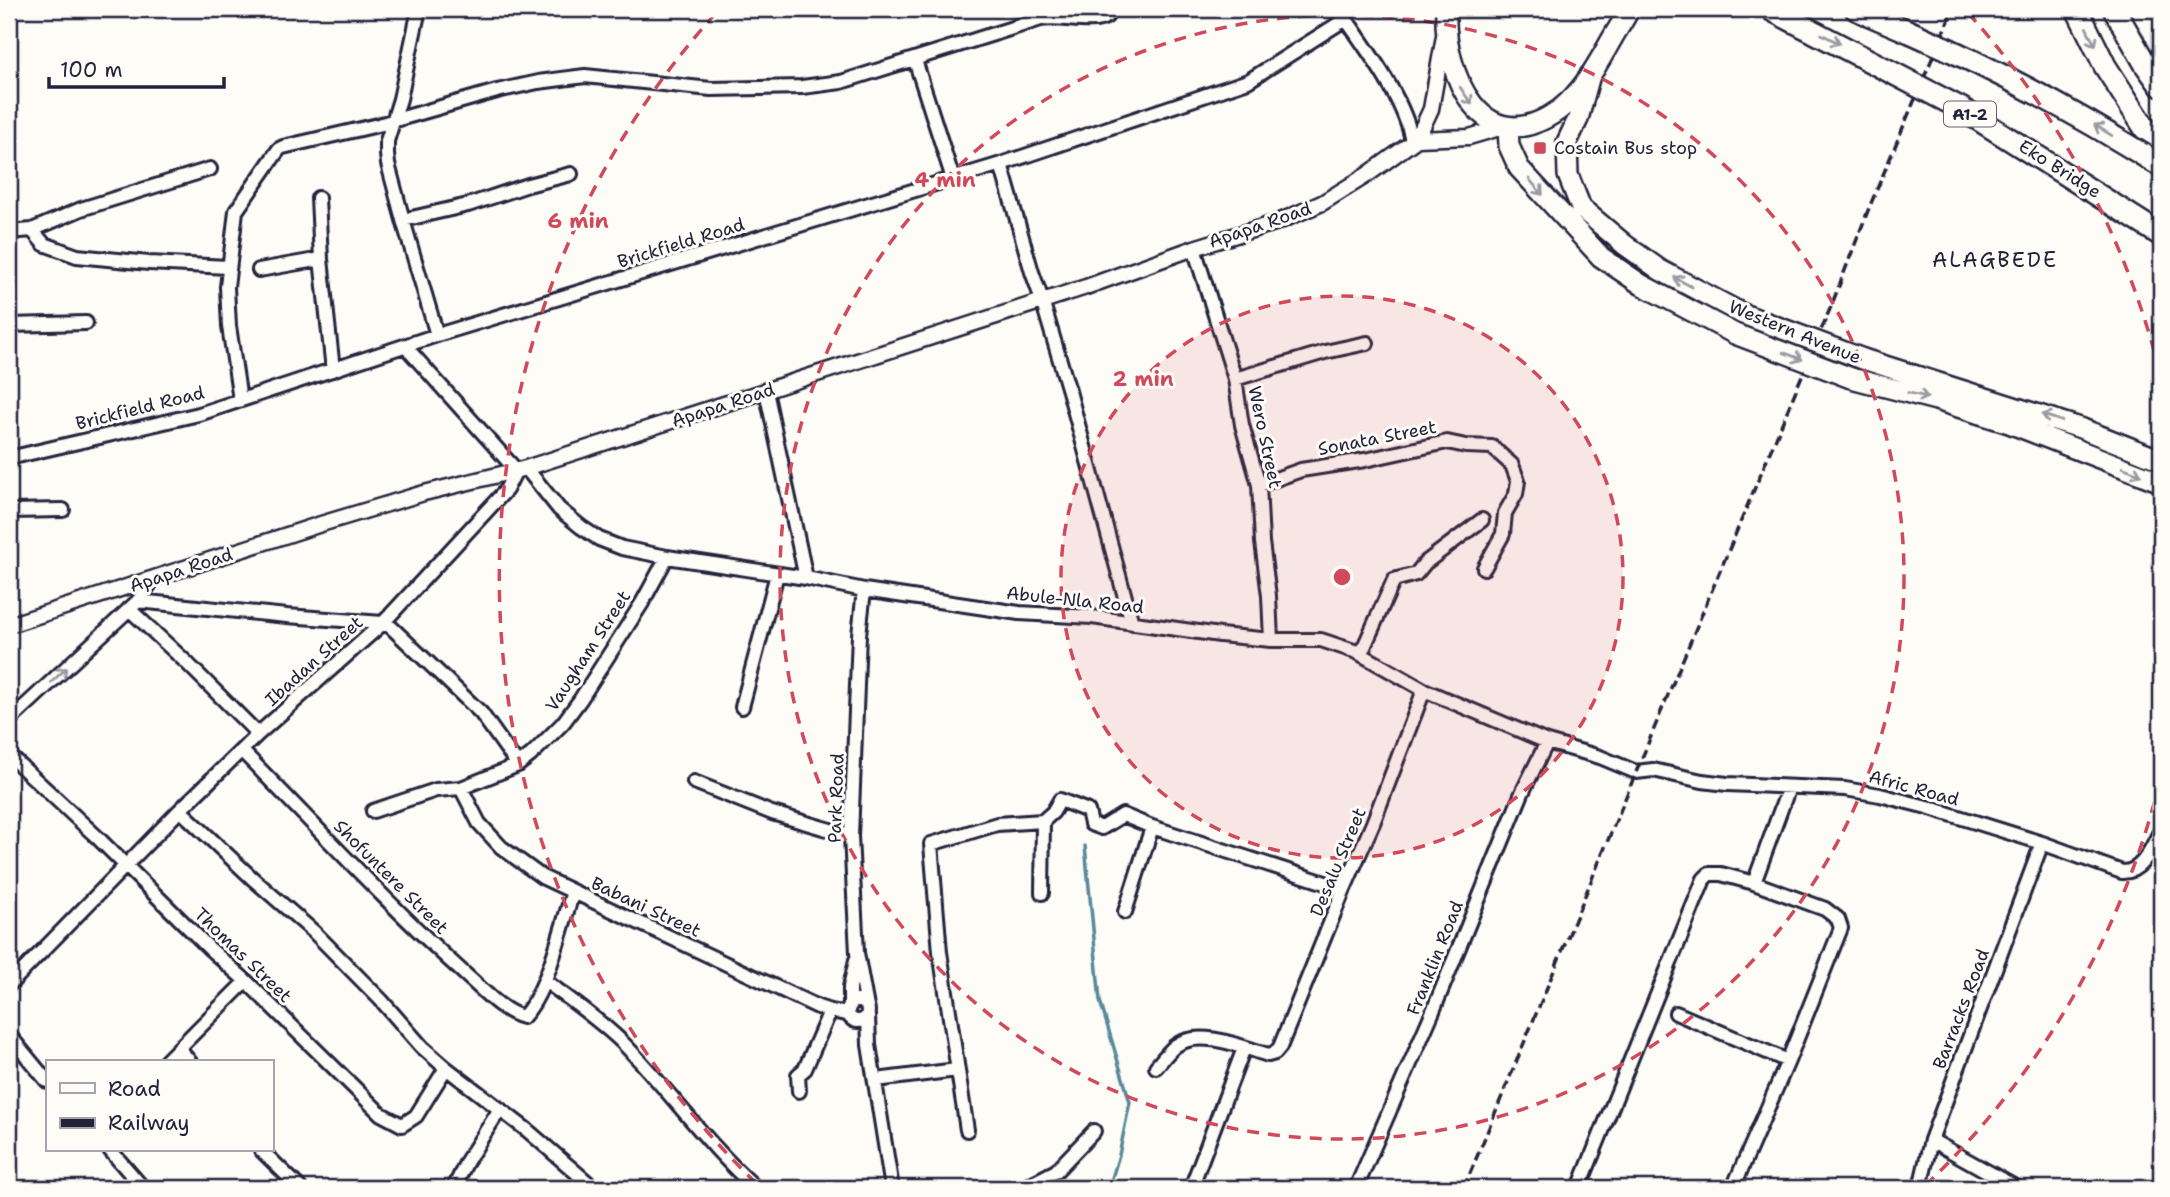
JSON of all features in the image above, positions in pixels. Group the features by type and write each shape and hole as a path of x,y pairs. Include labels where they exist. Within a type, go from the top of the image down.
{"highway":[{"name":"Eko Bridge","path":"1770,9 1962,109 2161,235"},
{"path":"1856,9 1968,57 2025,86 2079,115 2161,166"},
{"path":"2077,9 2105,66 2161,153"},
{"path":"2114,9 2161,86"}],"main road":[{"path":"1446,9 1445,32 1457,80 1465,97 1477,110 1505,127 1536,123 1575,96 1629,9"},
{"path":"1612,38 1639,9"},
{"name":"Western Avenue","path":"1590,75 1578,119 1567,142 1568,175 1581,208 1660,270 1743,314 1863,359 2058,420 2161,460"},
{"name":"Western Avenue","path":"1505,127 1509,146 1520,168 1601,257 1642,285 1735,334 1852,379 1936,400 2009,423 2161,482"}],"street":[{"path":"419,9 387,142 388,164 438,335"},
{"path":"240,400 229,326 228,267 236,211 278,149 374,126 496,91 585,76 711,89 802,87 841,82 1052,17 1099,21 1107,16 1108,9"},
{"path":"1342,14 1391,90 1415,140"},
{"name":"Brickfield Road","path":"9,458 199,414 438,335 1001,164 1248,81 1342,14"},
{"path":"1415,140 1430,109 1445,32"},
{"path":"915,60 953,179"},
{"path":"1415,140 1469,137 1505,127"},
{"name":"Apapa Road","path":"9,625 334,520 521,469 1256,230 1322,203 1415,140"},
{"path":"1001,164 1069,391 1132,624"},
{"path":"9,232 32,230 81,209 210,169"},
{"path":"403,220 468,205 571,174"},
{"path":"318,198 332,370"},
{"path":"32,230 44,244 77,256 228,267"},
{"name":"Wero Street","path":"1194,248 1235,379 1241,425 1259,485 1271,639"},
{"path":"259,270 321,259"},
{"path":"9,325 86,323"},
{"path":"1235,379 1325,352 1367,344"},
{"path":"405,346 521,469"},
{"path":"766,391 806,578"},
{"name":"Sonata Street","path":"1259,485 1301,470 1365,460 1447,442 1492,447 1512,465 1518,481 1516,494 1505,513 1503,534 1484,568"},
{"name":"Abule-Nla Road","path":"521,469 559,509 581,527 599,539 622,548 864,590 1019,613 1091,617 1220,635 1321,640 1359,653 1424,690 1547,742 1630,768"},
{"name":"Ibadan Street","path":"9,985 258,734 383,623 506,490 521,469"},
{"path":"9,511 63,510"},
{"path":"1359,653 1394,580 1416,574 1425,563 1482,520"},
{"name":"Vaugham Street","path":"373,811 436,790 461,788 517,765 531,755 579,700 642,603 667,557"},
{"path":"742,707 777,574"},
{"path":"9,721 133,605 154,578"},
{"name":"Park Road","path":"864,590 859,635 851,836 857,953 868,1011 869,1045 892,1188"},
{"path":"133,605 383,623 391,627 481,713 517,765"},
{"path":"133,605 258,734"},
{"name":"Desalu Street","path":"1244,1048 1268,1055 1275,1054 1280,1047 1373,823 1424,690"},
{"name":"Franklin Road","path":"1356,1188 1433,1011 1522,793 1547,742"},
{"name":"Shofuntere Street","path":"242,751 415,928 505,1008 523,1017 545,981"},
{"name":"Thomas Street","path":"9,755 381,1114 402,1125 416,1116 446,1068"},
{"name":"Afric Road","path":"1630,768 1636,772 1653,770 1702,781 1845,789 1880,795 1927,807 2129,873 2139,867 2161,830"},
{"path":"694,782 772,813 851,836"},
{"path":"1755,883 1789,787"},
{"name":"Babani Street","path":"461,788 479,823 501,847 542,877 830,1011 849,1012 858,1022 862,1021 868,1011"},
{"path":"967,1130 940,953 931,844 997,824 1042,821 1053,812 1060,800 1087,811 1091,824 1101,828 1123,815 1152,827 1344,889"},
{"path":"180,810 314,932 446,1068 500,1109 594,1188"},
{"path":"1042,821 1042,893"},
{"path":"1125,912 1152,827"},
{"name":"Barracks Road","path":"1920,1188 1931,1140 2042,844"},
{"path":"1579,1188 1704,879 1709,874 1721,874 1755,883 1825,909 1838,919 1841,928 1733,1188"},
{"path":"573,892 545,981 581,1007 622,1043 716,1149 756,1188"},
{"path":"857,953 850,987 849,1012 869,1045"},
{"path":"167,1060 246,981"},
{"path":"799,1091 799,1075 830,1011"},
{"path":"1676,1013 1788,1061"},
{"path":"9,1035 46,1080"},
{"path":"1156,1067 1176,1046 1185,1042 1214,1039 1244,1048 1191,1188"},
{"path":"179,1048 188,1060"},
{"path":"876,1080 957,1070"},
{"path":"454,1188 467,1161 500,1109"},
{"path":"1023,1188 1056,1171 1094,1131"},
{"path":"1931,1140 2017,1188"},
{"path":"112,1152 143,1188"},
{"path":"263,1152 300,1188"}],"waterway":[{"path":"1085,846 1100,1001 1130,1102 1109,1188"}],"railway":[{"path":"1464,1188 1953,9"}],"place":[{"name":"Costain Bus stop","path":"1540,148"}],"district":[{"name":"ALAGBEDE","path":"1995,260"}]}
